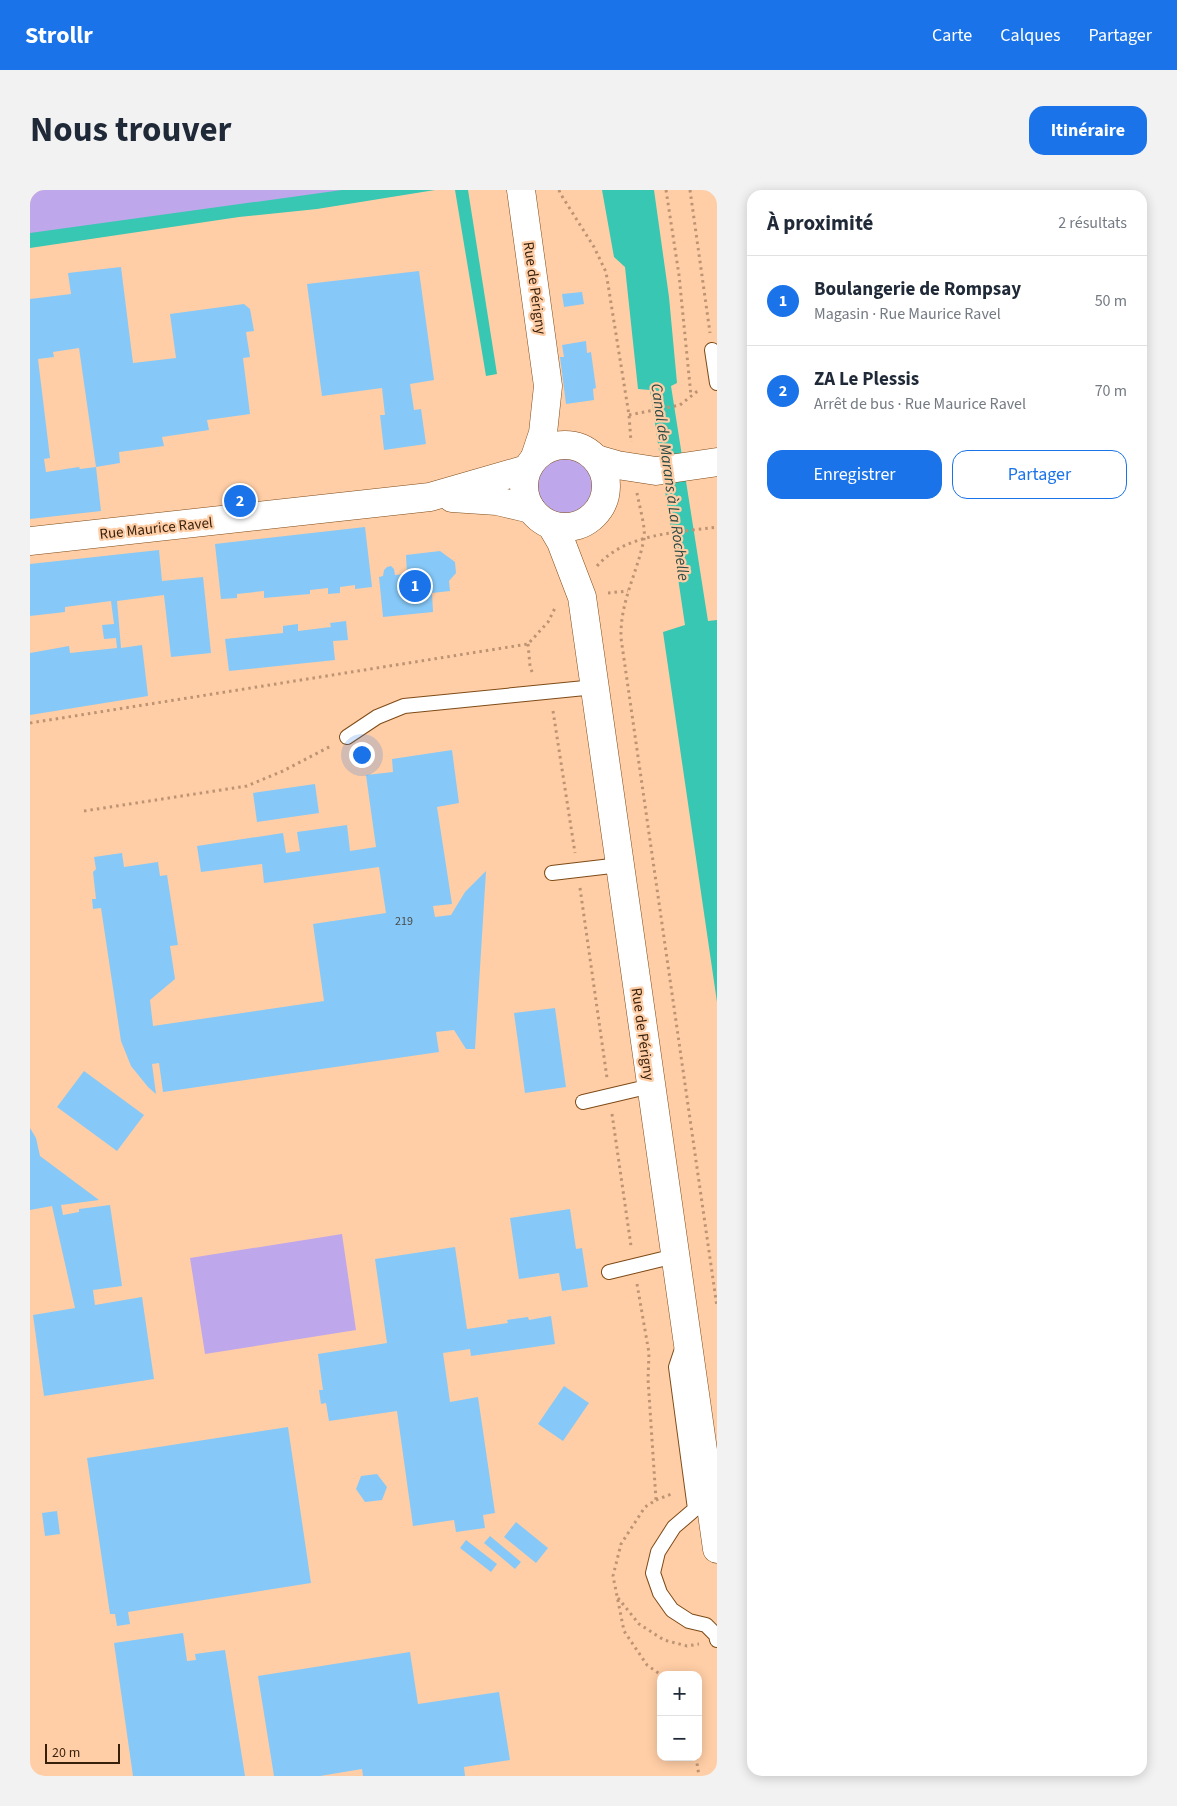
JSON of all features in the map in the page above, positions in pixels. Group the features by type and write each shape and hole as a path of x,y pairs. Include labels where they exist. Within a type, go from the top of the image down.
{"street":[{"name":"Rue de Périgny","path":"521,190 548,386 543,433 532,463"},
{"name":"Rue de Périgny","path":"548,386 573,446"},
{"path":"560,445 573,446 586,450 596,459 603,471 606,484 604,498 599,510 589,520 577,526 564,527 541,517 525,496 524,482 532,463 547,449 560,445"},
{"path":"596,459 616,465 656,471 705,464"},
{"name":"Rue Maurice Ravel","path":"430,497 532,463"},
{"path":"604,498 656,471"},
{"name":"Rue Maurice Ravel","path":"30,542 430,497 497,501 541,517"},
{"name":"Rue de Périgny","path":"541,517 561,542 582,597 717,1549"}],"lane":[{"path":"712,350 717,383"},
{"path":"347,737 377,717 404,706 594,687"},
{"path":"552,873 620,865"},
{"path":"583,1102 651,1086"},
{"path":"609,1272 675,1256"},
{"path":"686,1339 676,1367 695,1509 674,1527 658,1552 653,1573 660,1593 672,1610 689,1620 706,1625 716,1635 717,1640"}],"path":[{"path":"559,190 594,247 606,272 629,415 680,405 703,386 712,350 690,190"},
{"path":"666,190 678,275 691,396"},
{"path":"717,527 644,538 628,591 621,623 717,1307"},
{"path":"30,723 528,644 530,666 554,712 648,1353 656,1500"},
{"path":"84,811 247,786 284,771 347,737"},
{"path":"657,1672 647,1665 624,1630 613,1576 621,1544 645,1507 656,1500 674,1493"},
{"path":"617,1597 639,1624 664,1640 687,1646"},
{"path":"696,1761 698,1776"}],"shaded area":[{"path":"30,190 376,190 30,240"},
{"path":"558,454 570,454 587,463 594,474 596,486 594,498 587,509 570,518 558,518 546,513 537,504 532,492 532,480 537,468 546,459"},
{"path":"342,1234 356,1330 205,1354 190,1258"}],"water":[{"path":"342,190 435,190 317,209 239,217 30,248 30,233"},
{"path":"455,190 468,190 497,374 486,376"},
{"name":"Canal de Marans à La Rochelle","path":"602,190 654,190 669,297 677,383 671,386 708,621 717,620 717,1002 663,632 685,625 650,390 638,389 625,267 614,257"}],"building":[{"path":"121,267 133,363 176,358 170,314 244,304 250,309 254,331 246,332 250,357 243,358 250,414 207,420 209,430 162,437 164,446 119,452 120,463 96,467 101,511 30,519 30,299 71,294 68,273","holes":["79,348 96,467 80,469 79,467 46,472 44,459 50,458 38,359 54,357 53,352"]},
{"path":"419,271 434,380 410,384 414,410 421,409 426,444 384,450 380,415 385,415 382,388 322,396 307,284"},
{"path":"582,292 584,304 564,307 562,294"},
{"path":"586,341 587,353 591,352 596,388 593,389 594,400 566,404 560,357 564,357 562,345"},
{"path":"365,527 372,587 355,589 355,585 340,587 340,593 328,594 328,588 310,590 310,594 264,598 264,591 237,594 237,598 221,599 215,544"},
{"path":"159,550 162,581 203,577 211,653 171,657 164,595 117,601 121,648 142,645 148,696 30,715 30,653 69,646 70,653 117,648 116,638 104,639 102,625 114,624 111,601 65,607 65,612 30,616 30,564"},
{"path":"440,551 455,562 456,573 449,581 450,591 432,593 433,612 383,617 379,577 383,576 384,570 391,566 394,569 395,575 407,574 406,555"},
{"path":"346,621 348,640 333,641 335,660 229,671 225,639 283,633 283,626 298,624 298,631 331,627 330,623"},
{"path":"452,750 459,803 437,807 452,904 433,906 435,917 451,915 465,892 486,871 475,1049 466,1049 454,1030 436,1032 439,1052 163,1092 159,1063 152,1064 156,1094 148,1087 131,1066 121,1041 101,908 93,909 92,899 96,899 93,872 96,869 94,857 122,853 124,867 158,862 160,876 167,875 178,945 170,946 175,979 150,1000 153,1026 324,1001 313,924 386,913 379,867 264,883 262,864 201,872 197,846 283,833 286,853 300,851 297,832 347,825 350,851 376,847 366,775 393,772 392,759"},
{"path":"315,784 319,813 257,822 253,793"},
{"path":"555,1008 566,1087 525,1093 514,1013"},
{"path":"84,1071 144,1115 117,1151 57,1107"},
{"path":"30,1128 36,1138 40,1156 99,1200 61,1205 63,1215 79,1212 79,1209 110,1205 122,1286 93,1290 95,1305 142,1297 154,1379 44,1396 33,1315 75,1308 52,1206 30,1210"},
{"path":"570,1209 576,1249 582,1248 588,1287 562,1291 559,1273 519,1279 510,1218"},
{"path":"455,1247 467,1329 508,1323 507,1320 528,1317 529,1320 551,1316 555,1344 471,1356 470,1349 443,1353 450,1402 478,1397 495,1513 483,1515 485,1528 456,1532 454,1520 413,1526 397,1411 329,1421 326,1403 321,1404 319,1390 323,1390 318,1354 387,1343 375,1259"},
{"path":"564,1386 589,1403 563,1441 538,1424"},
{"path":"288,1427 311,1583 128,1612 130,1624 117,1626 115,1614 110,1614 87,1458"},
{"path":"377,1474 387,1487 382,1500 365,1502 356,1489 361,1476"},
{"path":"57,1511 60,1534 45,1536 42,1513"},
{"path":"516,1522 548,1548 536,1563 504,1537"},
{"path":"490,1536 521,1562 515,1569 484,1543"},
{"path":"466,1540 497,1564 491,1572 460,1548"},
{"path":"183,1633 187,1661 196,1660 195,1654 225,1650 245,1776 133,1776 114,1643"},
{"path":"410,1652 418,1704 499,1692 510,1760 464,1767 465,1776 363,1776 362,1769 320,1776 274,1776 258,1676"}],"place":[{"name":"ZA Le Plessis","path":"240,501"},
{"name":"Boulangerie de Rompsay","path":"415,586"}]}
